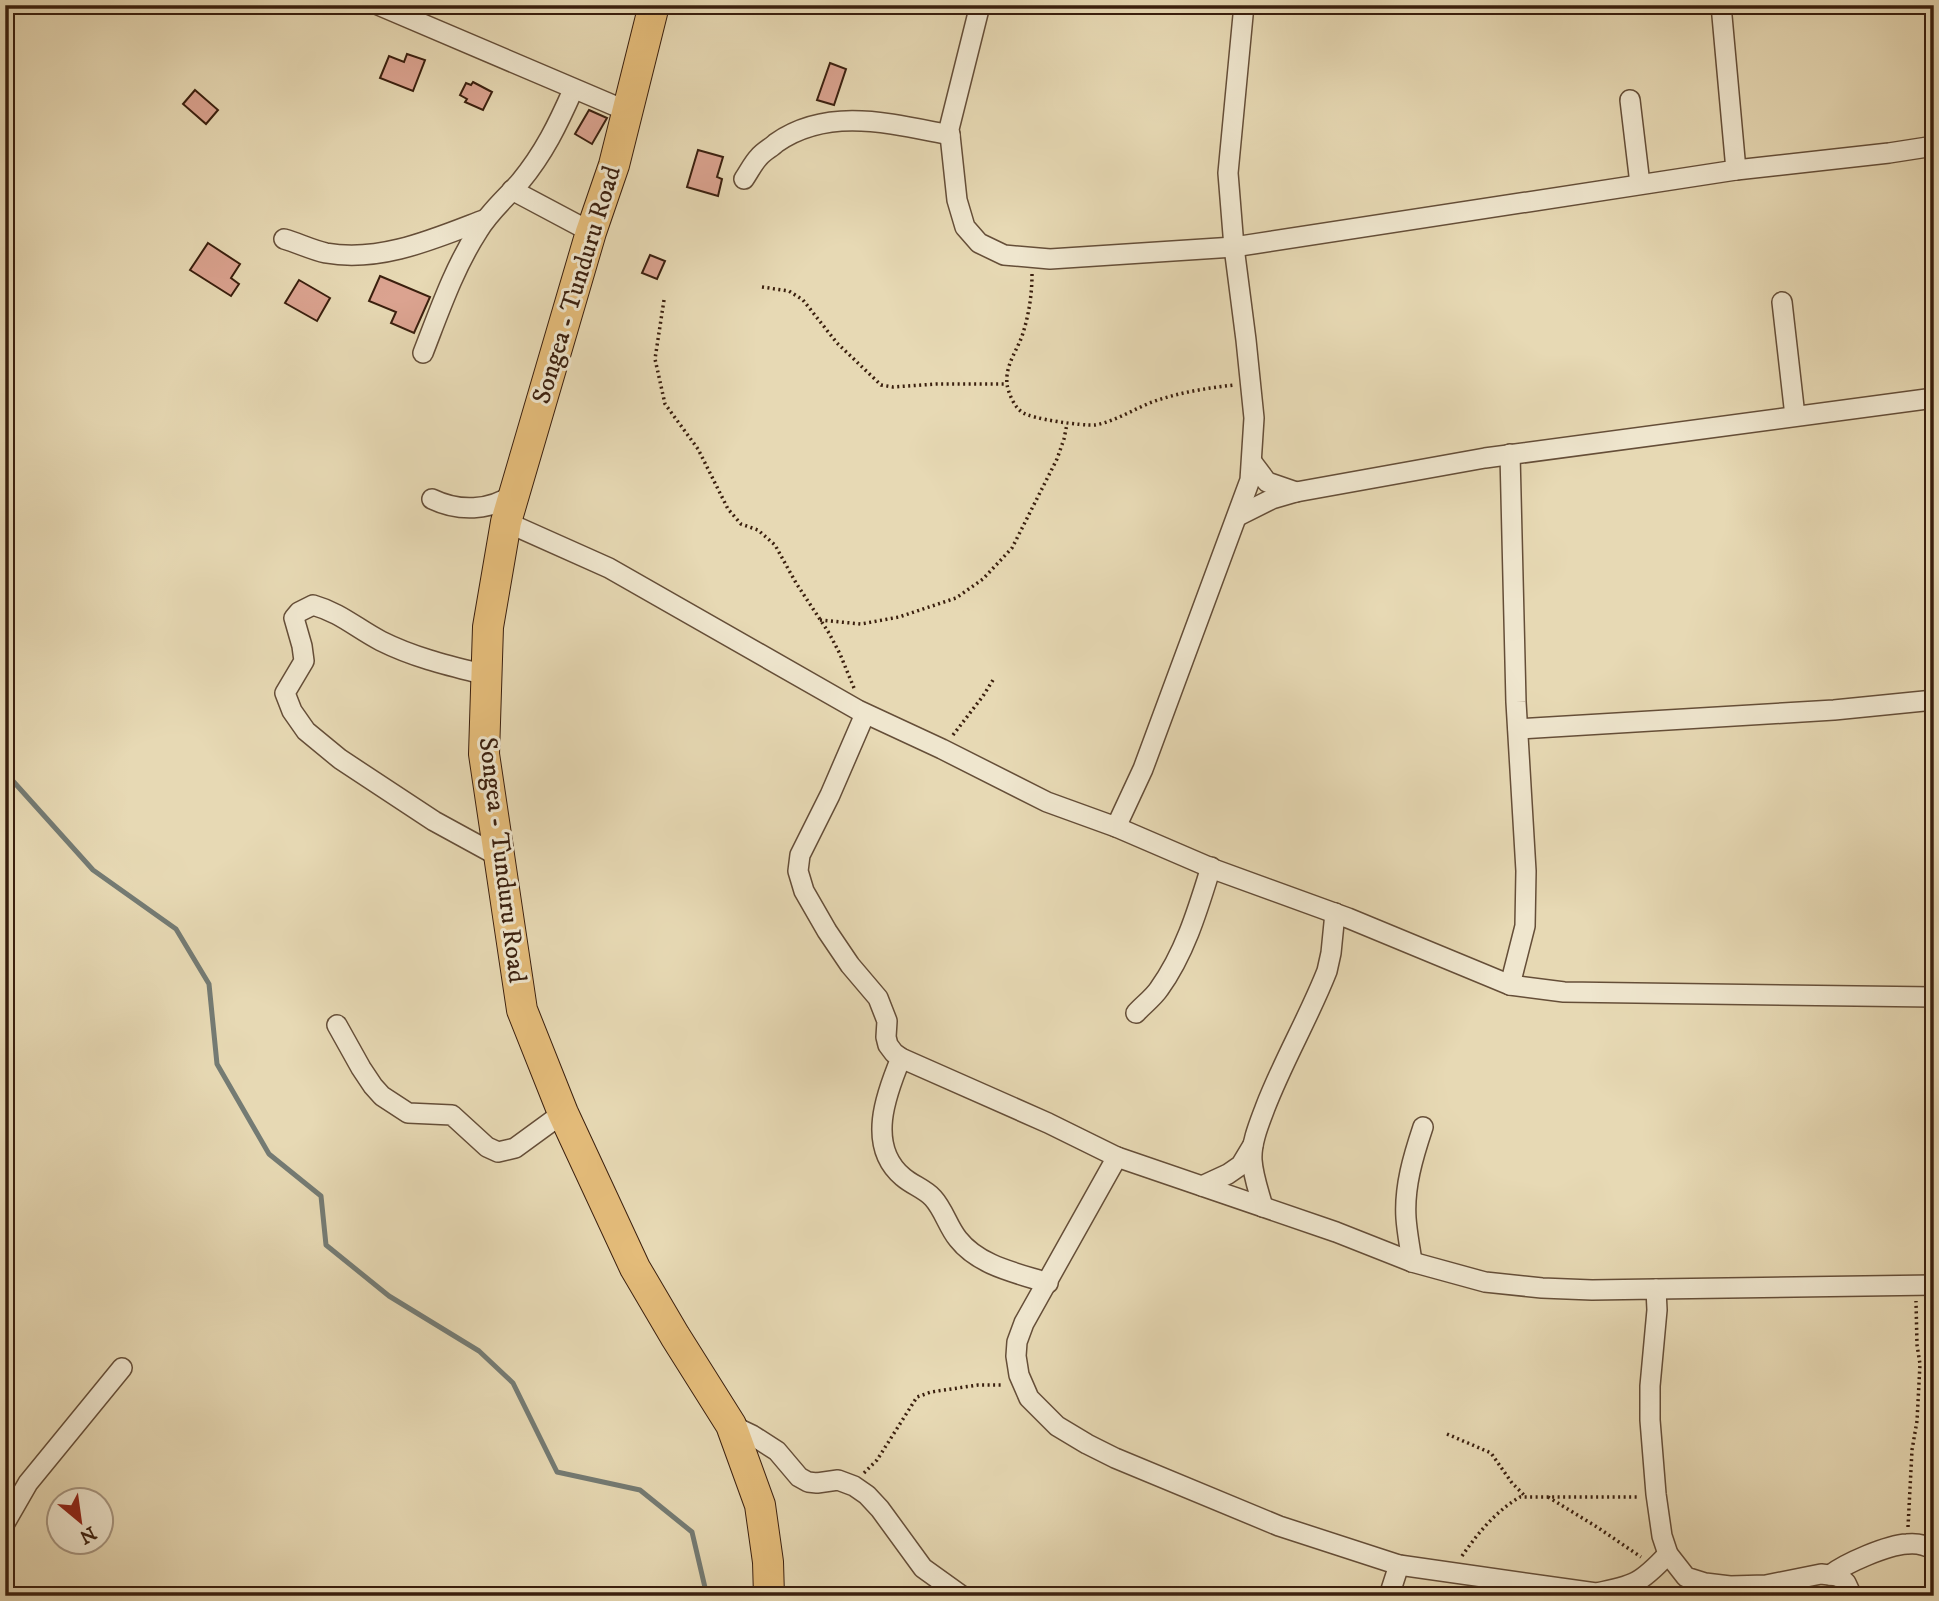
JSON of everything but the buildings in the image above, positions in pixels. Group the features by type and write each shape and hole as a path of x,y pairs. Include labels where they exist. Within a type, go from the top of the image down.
{"highway":[{"name":"Songea - Tunduru Road","path":"654,5 614,165 591,232 506,522 488,627 484,754 522,1010 563,1113 635,1268 731,1425 760,1506 768,1562 769,1596"}],"street":[{"path":"378,5 627,111"},
{"path":"980,5 949,129 957,200 964,227 979,243 1004,255 1050,259 1234,247 1736,170 1934,146"},
{"path":"1116,827 1143,769 1250,480 1254,418 1228,173 1244,5"},
{"path":"1721,5 1736,170"},
{"path":"423,353 458,267 478,230 552,137 573,90"},
{"path":"1630,100 1640,184"},
{"path":"744,179 760,155 785,137 808,127 836,121 877,121 950,135"},
{"path":"512,190 591,232"},
{"path":"284,239 325,253 354,255 418,245 486,219"},
{"path":"1782,302 1795,416"},
{"path":"1238,516 1272,499 1296,492 1381,475 1510,454 1934,398"},
{"path":"1510,454 1516,702 1525,871 1525,926 1510,985"},
{"path":"1252,462 1267,482 1296,492"},
{"path":"432,499 444,505 467,509 488,506 514,494"},
{"path":"506,522 609,568 862,712 1047,802 1116,827 1510,985 1564,992 1934,997"},
{"path":"486,675 430,662 380,640 329,610 313,605 299,612 294,618 304,662 285,694 292,712 306,731 340,760 434,821 498,856"},
{"path":"1518,729 1834,710 1934,700"},
{"path":"862,712 830,795 800,855 798,871 804,891 827,931 850,965 878,998 887,1021 888,1045 901,1058 1048,1123 1117,1157 1357,1239 1412,1262 1485,1282 1592,1290 1925,1285"},
{"path":"1136,1013 1158,990 1190,931 1211,867"},
{"path":"1263,1207 1252,1158 1254,1144 1277,1078 1327,971 1335,914"},
{"path":"337,1025 361,1068 382,1096 408,1112 452,1115 487,1147 498,1152 515,1148 563,1113"},
{"path":"901,1058 888,1089 881,1130 892,1167 903,1178 930,1195 968,1250 986,1262 1048,1283"},
{"path":"1412,1262 1406,1218 1407,1188 1413,1156 1423,1127"},
{"path":"1202,1186 1241,1165 1254,1144"},
{"path":"1117,1157 1024,1323 1017,1342 1019,1375 1029,1398 1057,1426 1115,1458 1279,1526 1399,1564 1596,1593 1626,1588 1649,1575 1662,1561 1662,1536 1650,1420 1656,1289"},
{"path":"5,1523 28,1483 122,1368"},
{"path":"731,1425 777,1451 799,1476 808,1482 838,1480 867,1495 923,1568 961,1596"},
{"path":"1830,1575 1840,1567 1906,1544 1926,1545 1934,1550"},
{"path":"1662,1561 1685,1577 1705,1583 1776,1590 1821,1574 1838,1576 1846,1583 1852,1596"},
{"path":"1389,1596 1399,1564"}],"path":[{"path":"1032,257 1032,288 1023,336 1009,365 1007,384 1013,400 1022,412 1067,424 1095,425 1156,401 1201,389 1250,383"},
{"path":"762,287 789,291 803,300 837,343 880,385 893,387 1007,384"},
{"path":"664,300 655,359 665,404 698,449 733,517 741,524 758,530 775,545 840,654 862,712"},
{"path":"820,620 861,624 899,617 956,598 983,579 1012,548 1057,459 1067,424"},
{"path":"942,749 993,680"},
{"path":"1906,1544 1911,1503 1912,1450 1917,1421 1920,1364 1917,1345 1925,1285"},
{"path":"854,1486 877,1460 917,1397 931,1392 987,1384 1024,1387"},
{"path":"1447,1434 1491,1453 1525,1497"},
{"path":"1451,1572 1488,1522 1505,1506 1520,1497 1633,1498 1656,1494"},
{"path":"1546,1496 1623,1544 1662,1561"}],"waterway":[{"path":"5,766 12,780 93,870 176,929 209,984 217,1064 269,1154 321,1196 326,1245 389,1296 479,1351 513,1383 557,1472 640,1490 692,1532 707,1596"}]}
